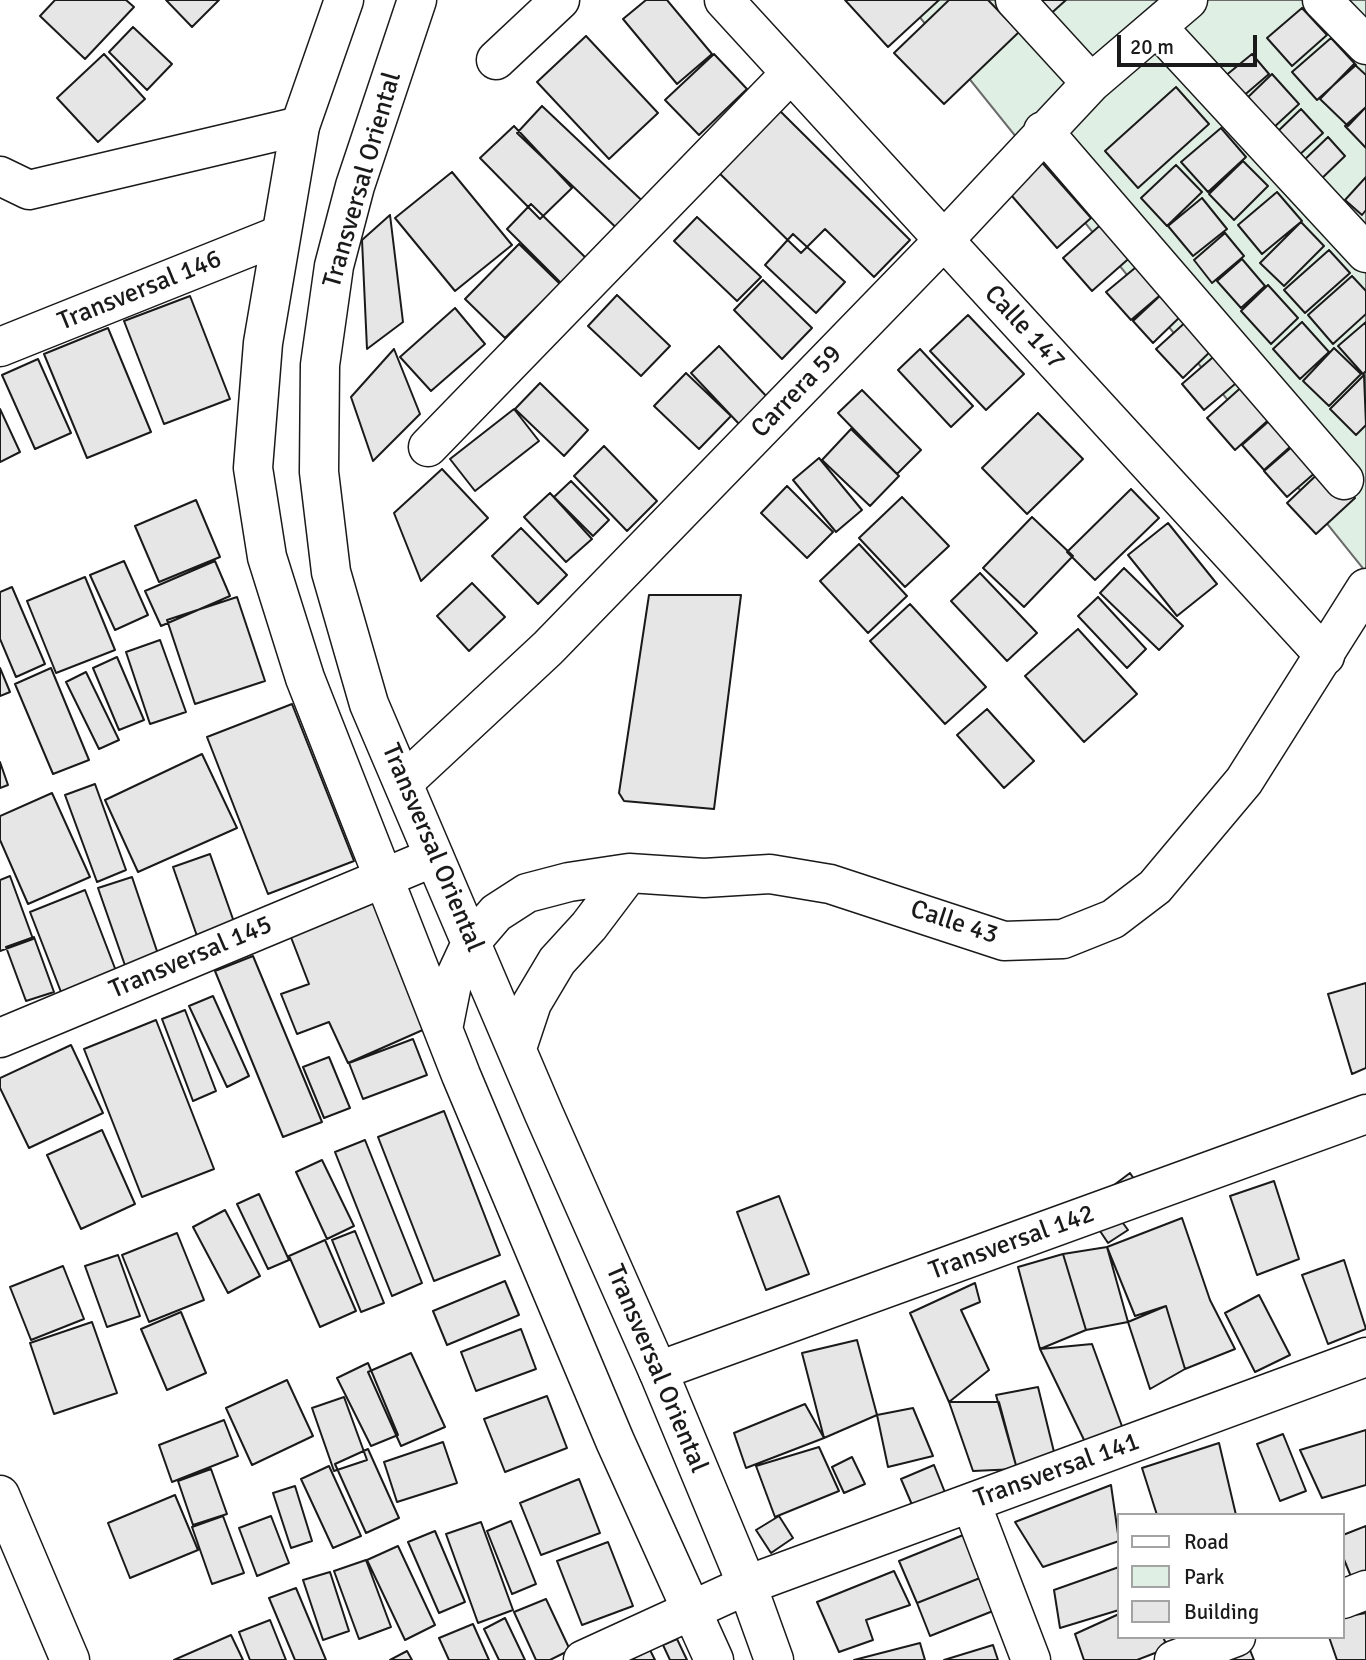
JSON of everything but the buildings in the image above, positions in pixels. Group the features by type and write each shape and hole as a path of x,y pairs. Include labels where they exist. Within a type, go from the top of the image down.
{"street":[{"name":"Transversal Oriental","path":"344,0 300,126 263,343 253,468 265,544 305,678 443,1029 615,1441 714,1660"},
{"name":"Transversal Oriental","path":"417,0 355,186 334,266 320,365 319,472 331,572 369,704 659,1371 747,1585 774,1660"},
{"path":"496,60 560,0"},
{"name":"Calle 147","path":"724,0 1325,656"},
{"path":"1015,0 1091,83"},
{"name":"Carrera 59","path":"404,782 548,648 944,240 1043,131 1091,83 1188,0"},
{"path":"1322,0 1366,45"},
{"path":"1157,27 1366,253"},
{"path":"428,447 791,73"},
{"path":"0,176 29,190 300,126"},
{"path":"1043,131 1344,480"},
{"name":"Transversal 146","path":"0,347 280,235"},
{"name":"Calle 43","path":"443,1029 452,985 472,941 496,913 527,893 569,882 629,873 704,878 770,874 830,884 1004,941 1063,939 1113,919 1155,887 1244,781 1366,588"},
{"name":"Transversal 145","path":"0,1038 434,857"},
{"path":"517,1048 532,1003 557,961 589,926 629,873"},
{"name":"Transversal 142","path":"659,1371 1366,1114"},
{"name":"Transversal 141","path":"583,1660 747,1585 1364,1363"},
{"path":"0,1495 70,1660"},
{"path":"971,1503 1031,1660"},
{"path":"1345,1598 1366,1590"},
{"path":"1174,1660 1231,1639"}],"green space":[{"path":"906,0 1366,0 1366,572"}]}
